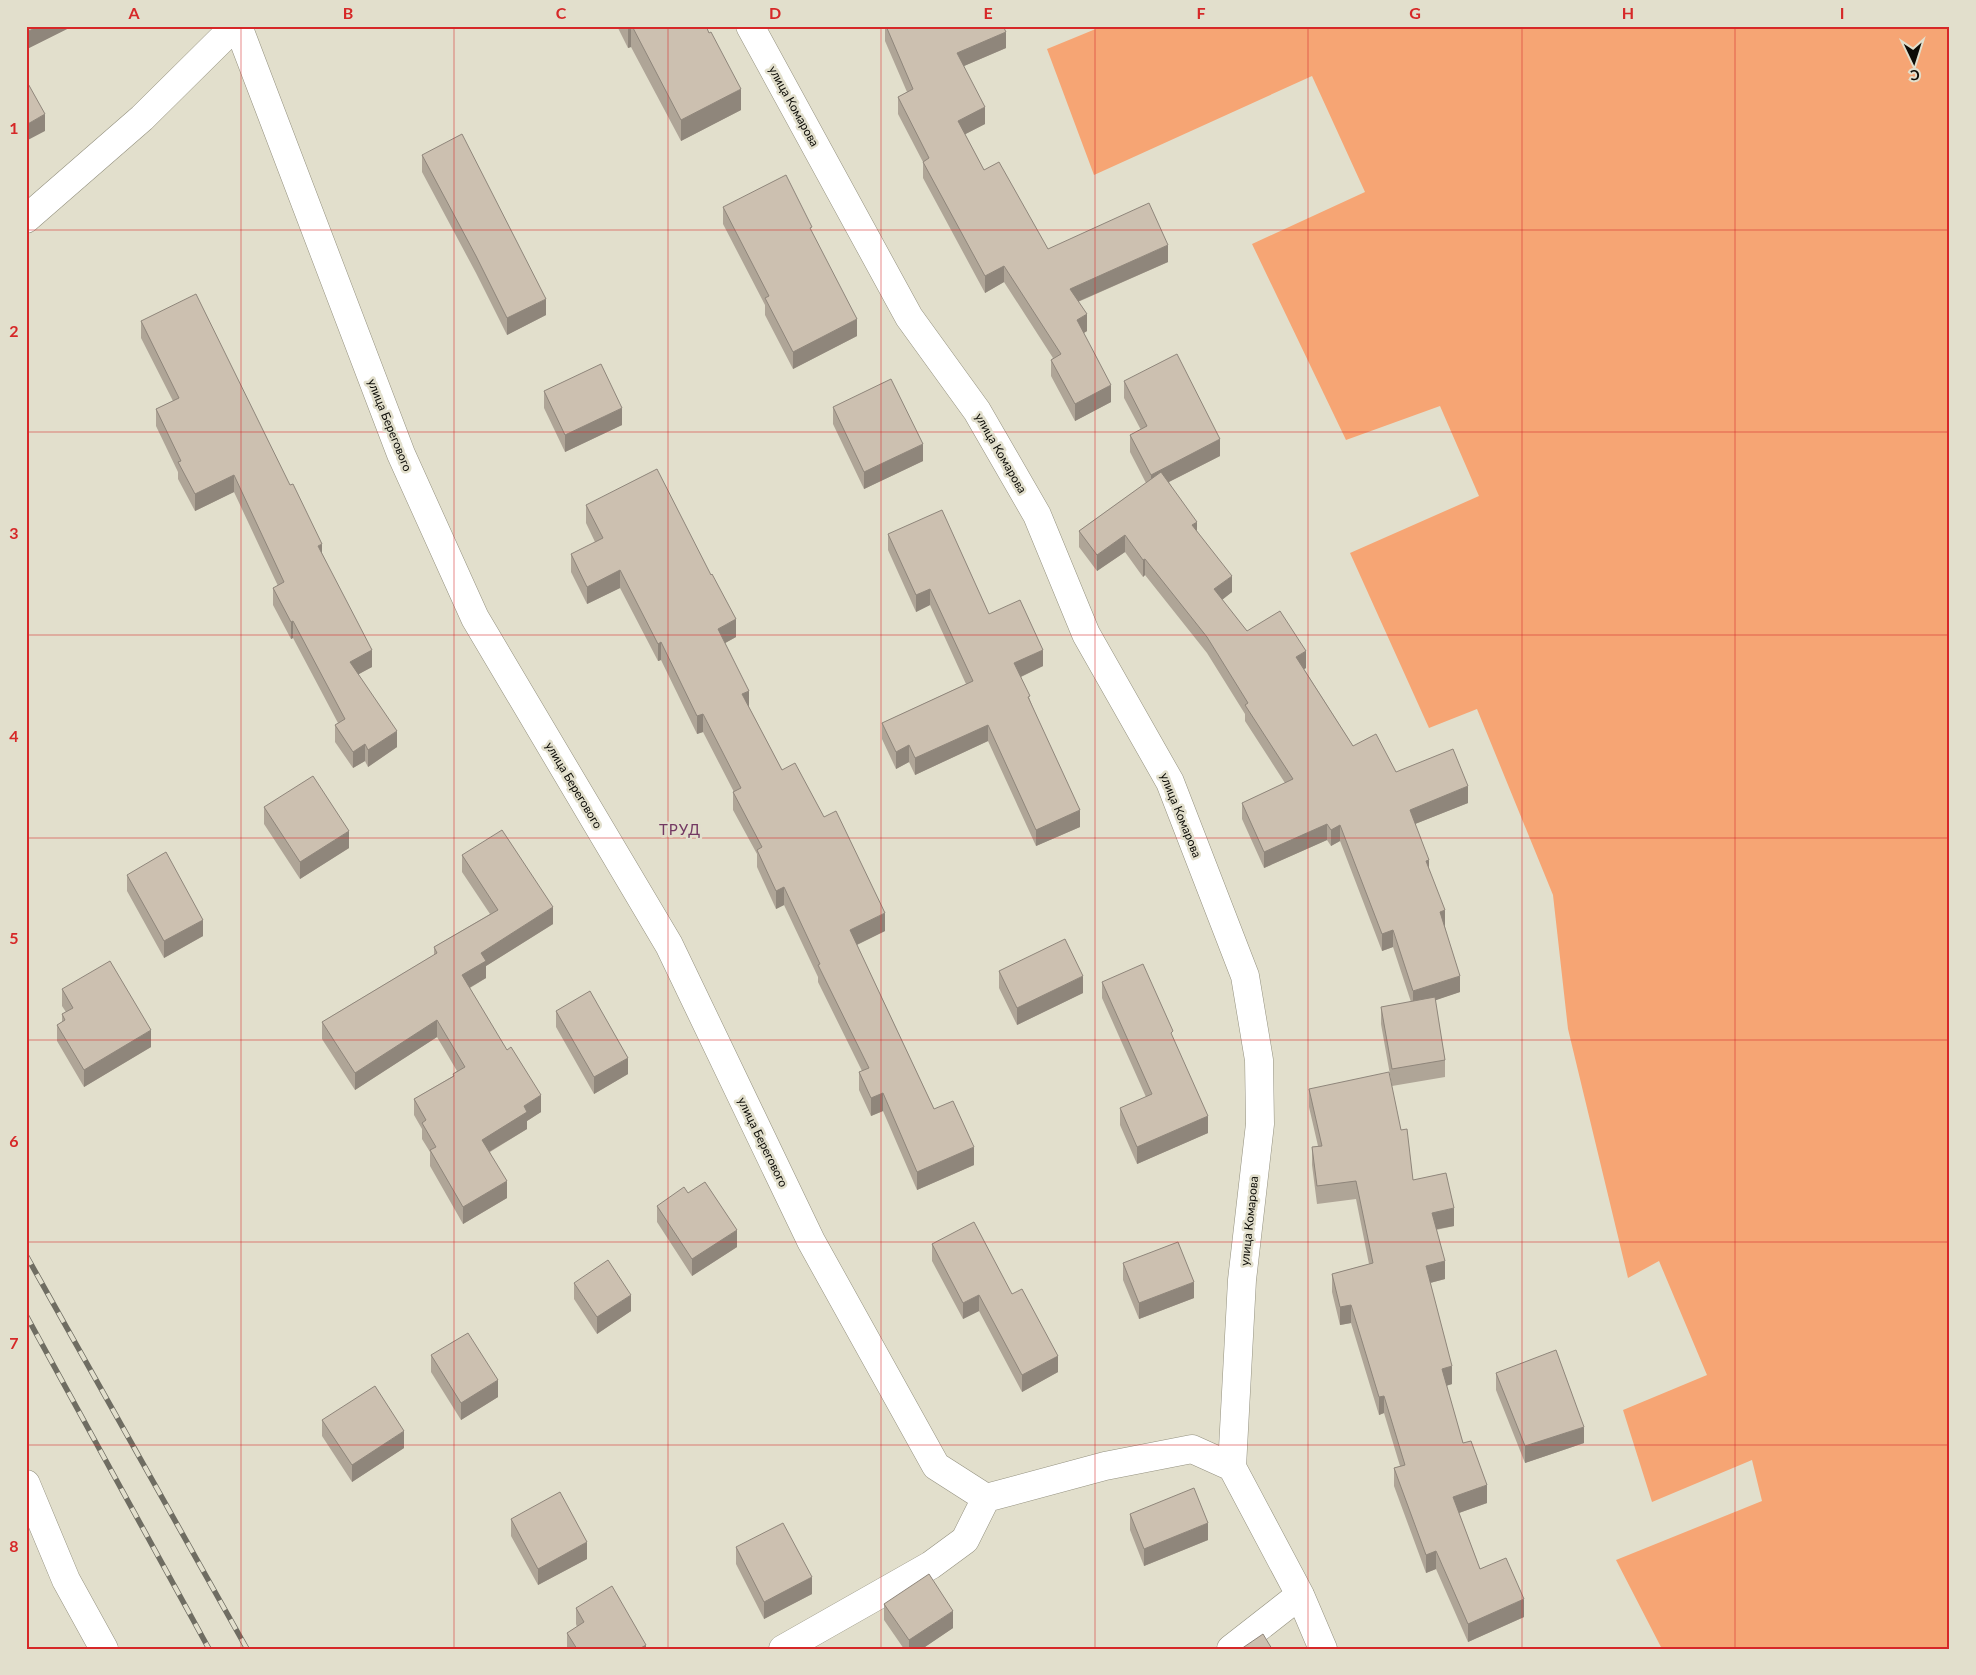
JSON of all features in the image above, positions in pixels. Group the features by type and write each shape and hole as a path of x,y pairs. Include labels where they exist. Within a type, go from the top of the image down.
{"street":[{"path":"26,219 142,118 237,26"},
{"name":"улица Берегового","path":"237,26 401,454 475,618 669,945 810,1241 936,1466 986,1498"},
{"name":"улица Комарова","path":"750,26 909,317 977,411 1037,514 1086,634 1170,782 1245,976 1259,1060 1260,1124 1242,1280 1232,1467"},
{"path":"783,1649 931,1565 965,1540 986,1498 1105,1466 1192,1449 1232,1467 1300,1595 1323,1649"},
{"path":"26,1484 66,1580 104,1649"},
{"path":"1231,1649 1300,1595"}],"shaded area":[{"path":"1103,26 1950,26 1950,1649 1662,1649 1616,1560 1762,1501 1752,1460 1652,1502 1623,1410 1707,1375 1659,1261 1628,1278 1568,1029 1553,895 1477,709 1429,728 1350,553 1479,496 1440,406 1346,440 1252,244 1365,192 1312,76 1094,175 1047,49"}],"building":[{"path":"27,26 39,26 29,31"},
{"path":"632,26 706,26 741,89 681,120"},
{"path":"886,26 1003,26 1006,32 957,53 985,107 958,121 984,170 999,162 1048,249 1149,203 1168,245 1070,289 1087,314 1077,320 1111,385 1075,404 1051,360 1061,354 1004,266 985,276 923,162 929,158 898,97 913,89"},
{"path":"26,80 45,114 26,125"},
{"path":"462,134 546,299 507,318 422,155"},
{"path":"786,175 812,227 810,228 857,319 793,352 765,298 769,296 723,207"},
{"path":"196,294 290,485 293,484 322,544 318,546 372,650 350,662 397,731 368,750 365,744 353,752 335,725 345,719 293,621 291,622 273,588 284,582 234,475 195,494 178,462 181,461 156,409 179,398 141,321"},
{"path":"1177,354 1220,439 1151,475 1130,435 1147,426 1124,381"},
{"path":"601,364 622,408 565,435 544,391"},
{"path":"891,379 923,444 864,472 833,407"},
{"path":"657,469 711,575 736,619 718,629 749,691 742,694 782,770 795,763 824,817 836,811 885,913 850,930 934,1109 953,1101 974,1147 917,1172 883,1093 871,1098 859,1072 869,1068 818,965 820,964 784,887 776,891 757,850 762,847 733,792 741,788 703,714 697,716 661,642 658,644 620,570 587,587 571,554 603,538 586,505"},
{"path":"1161,472 1197,522 1192,525 1232,576 1214,589 1247,631 1280,611 1306,651 1296,657 1353,746 1376,734 1396,772 1453,749 1468,786 1410,810 1429,860 1426,861 1445,910 1440,912 1460,976 1413,991 1393,930 1382,934 1340,825 1331,830 1327,824 1264,852 1242,803 1293,779 1245,705 1248,703 1207,637 1145,559 1143,560 1125,535 1097,555 1079,531"},
{"path":"942,510 989,614 1020,600 1043,650 1014,663 1080,810 1036,830 988,725 915,758 909,745 896,752 882,723 973,681 930,589 916,595 888,534"},
{"path":"313,776 349,831 300,862 264,807"},
{"path":"502,830 553,907 481,953 486,961 462,975 507,1050 511,1047 541,1095 524,1106 527,1112 482,1140 507,1181 463,1207 430,1150 436,1147 422,1123 426,1120 414,1099 454,1076 453,1074 465,1067 437,1020 355,1073 322,1022 437,953 434,947 498,910 462,855"},
{"path":"166,852 203,920 164,941 127,875"},
{"path":"1065,939 1083,976 1017,1008 999,971"},
{"path":"110,961 151,1030 84,1070 57,1025 65,1020 62,1014 73,1008 62,989"},
{"path":"1143,964 1208,1116 1137,1147 1120,1108 1152,1094 1102,982"},
{"path":"590,991 628,1058 594,1077 556,1011"},
{"path":"1435,997 1445,1060 1392,1069 1381,1007"},
{"path":"1389,1072 1401,1130 1407,1129 1413,1180 1446,1173 1454,1208 1432,1213 1445,1261 1426,1266 1452,1366 1442,1369 1463,1443 1471,1441 1487,1485 1453,1497 1480,1569 1506,1558 1524,1599 1468,1624 1436,1551 1426,1555 1394,1468 1405,1465 1384,1396 1379,1397 1351,1305 1340,1307 1332,1274 1373,1263 1356,1181 1317,1186 1312,1147 1322,1146 1309,1089"},
{"path":"705,1182 737,1230 692,1259 657,1206 684,1187 688,1193"},
{"path":"974,1222 1012,1294 1022,1289 1058,1356 1022,1375 979,1295 963,1303 932,1244"},
{"path":"1178,1242 1194,1282 1139,1303 1123,1263"},
{"path":"608,1260 631,1295 597,1317 574,1283"},
{"path":"468,1333 498,1380 461,1403 431,1355"},
{"path":"1556,1350 1584,1427 1525,1446 1496,1373"},
{"path":"375,1386 404,1431 352,1465 322,1420"},
{"path":"1194,1488 1208,1523 1144,1549 1130,1514"},
{"path":"560,1492 587,1542 538,1569 511,1519"},
{"path":"783,1523 812,1577 764,1602 736,1547"},
{"path":"929,1574 953,1611 909,1640 884,1604"},
{"path":"612,1586 646,1645 639,1649 577,1649 567,1633 584,1622 576,1608"},
{"path":"1263,1634 1272,1649 1241,1649"}],"railway":[{"path":"26,1255 247,1649"},
{"path":"26,1315 209,1649"}],"district":[{"name":"ТРУД","path":"680,829"}]}
